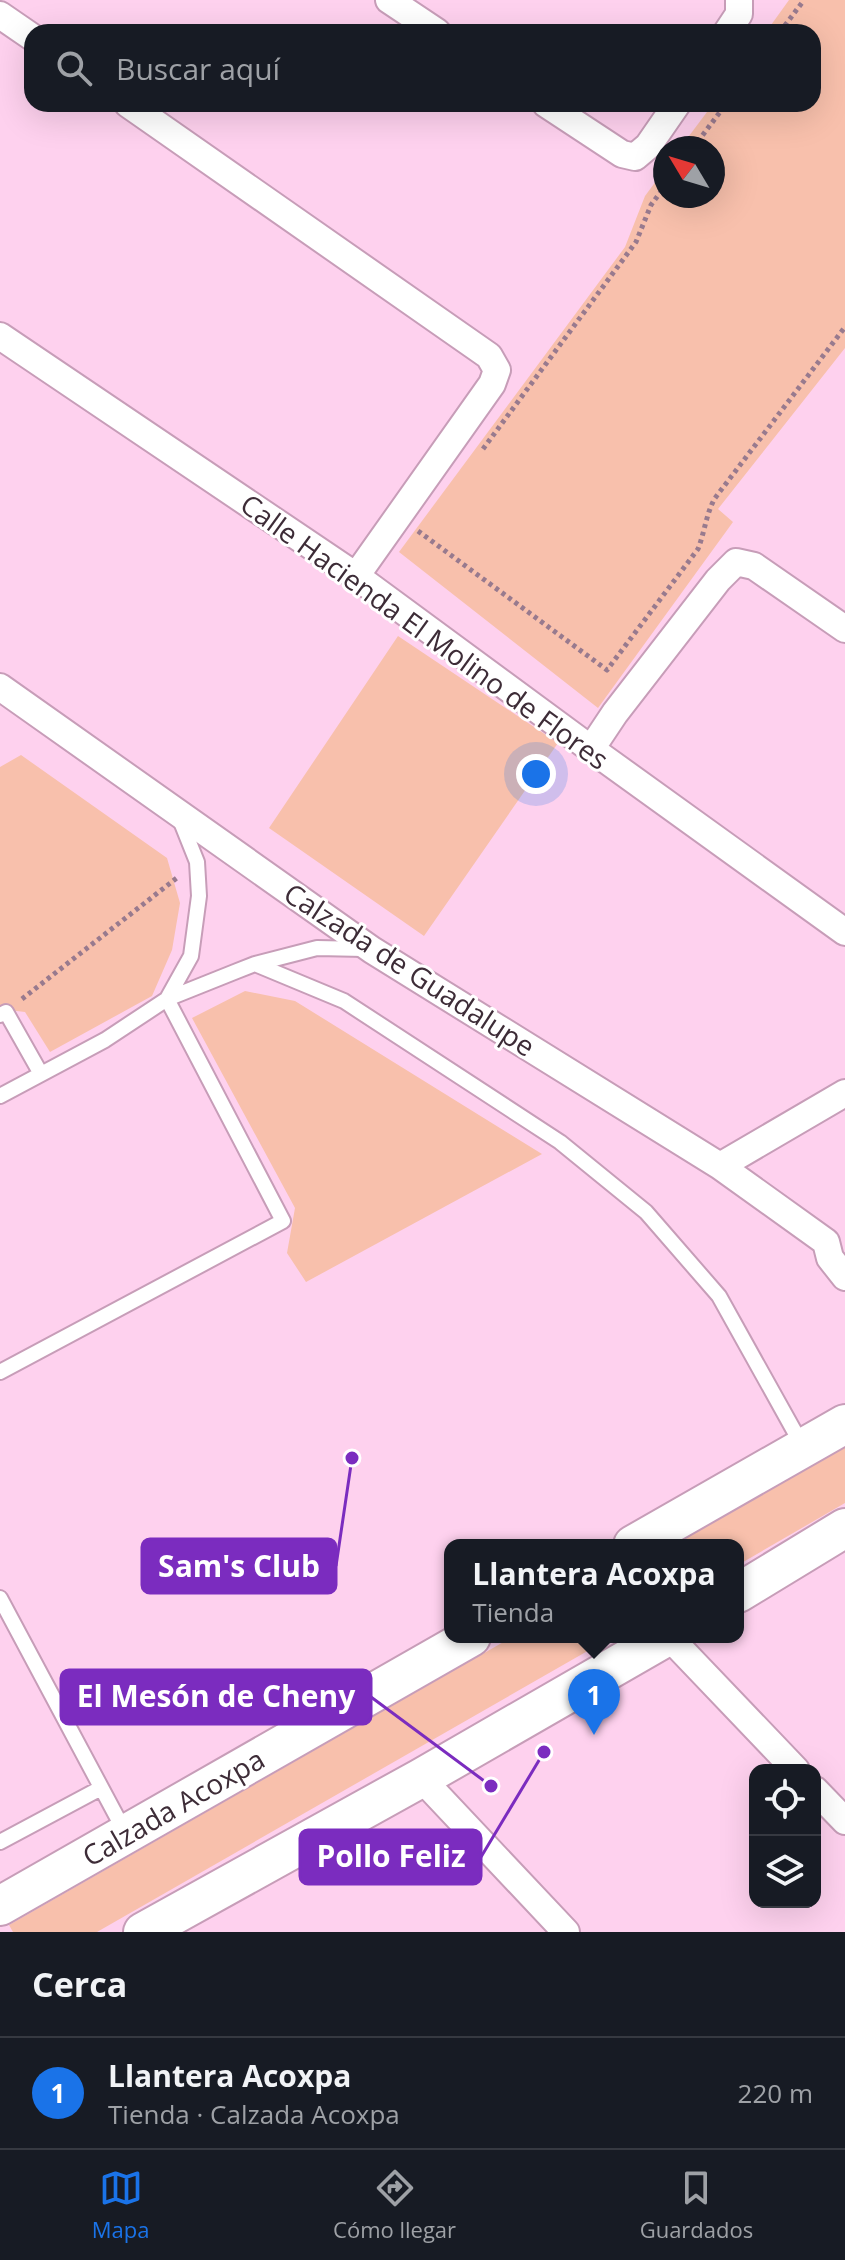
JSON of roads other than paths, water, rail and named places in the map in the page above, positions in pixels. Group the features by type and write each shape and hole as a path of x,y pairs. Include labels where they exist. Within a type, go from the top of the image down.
{"main road":[{"path":"644,1539 845,1424"},
{"path":"744,1589 845,1528"},
{"name":"Calzada Acoxpa","path":"0,1906 460,1643"},
{"path":"166,1927 657,1643"}],"street":[{"path":"389,0 425,24"},
{"path":"732,24 739,14 739,0"},
{"path":"0,15 24,32"},
{"path":"139,112 489,356 497,370 492,384 356,576"},
{"path":"558,112 622,154 635,157 648,146 671,112"},
{"name":"Calle Hacienda El Molino de Flores","path":"0,336 356,576 845,932"},
{"path":"591,749 615,713 718,580 736,562 754,566 845,629"},
{"name":"Calzada de Guadalupe","path":"3,696 177,811 372,950 836,1240 830,1258 845,1277"},
{"path":"720,1166 845,1093"},
{"path":"674,1643 790,1764"},
{"path":"421,1778 566,1932"},
{"path":"821,1796 845,1821"}],"lane":[{"path":"167,999 191,956 199,896 197,862 177,811"},
{"path":"0,1096 105,1040 167,999 255,964 317,948 372,950"},
{"path":"255,964 344,1001 560,1142 646,1212 719,1296 803,1448"},
{"path":"0,1372 283,1221 167,999"},
{"path":"3,1014 41,1074"},
{"path":"0,1598 126,1834"},
{"path":"0,1842 101,1788"}],"place":[{"name":"Sam's Club","path":"352,1458"},
{"name":"Llantera Acoxpa","path":"594,1735"},
{"name":"Pollo Feliz","path":"544,1752"},
{"name":"El Mesón de Cheny","path":"491,1786"}]}
